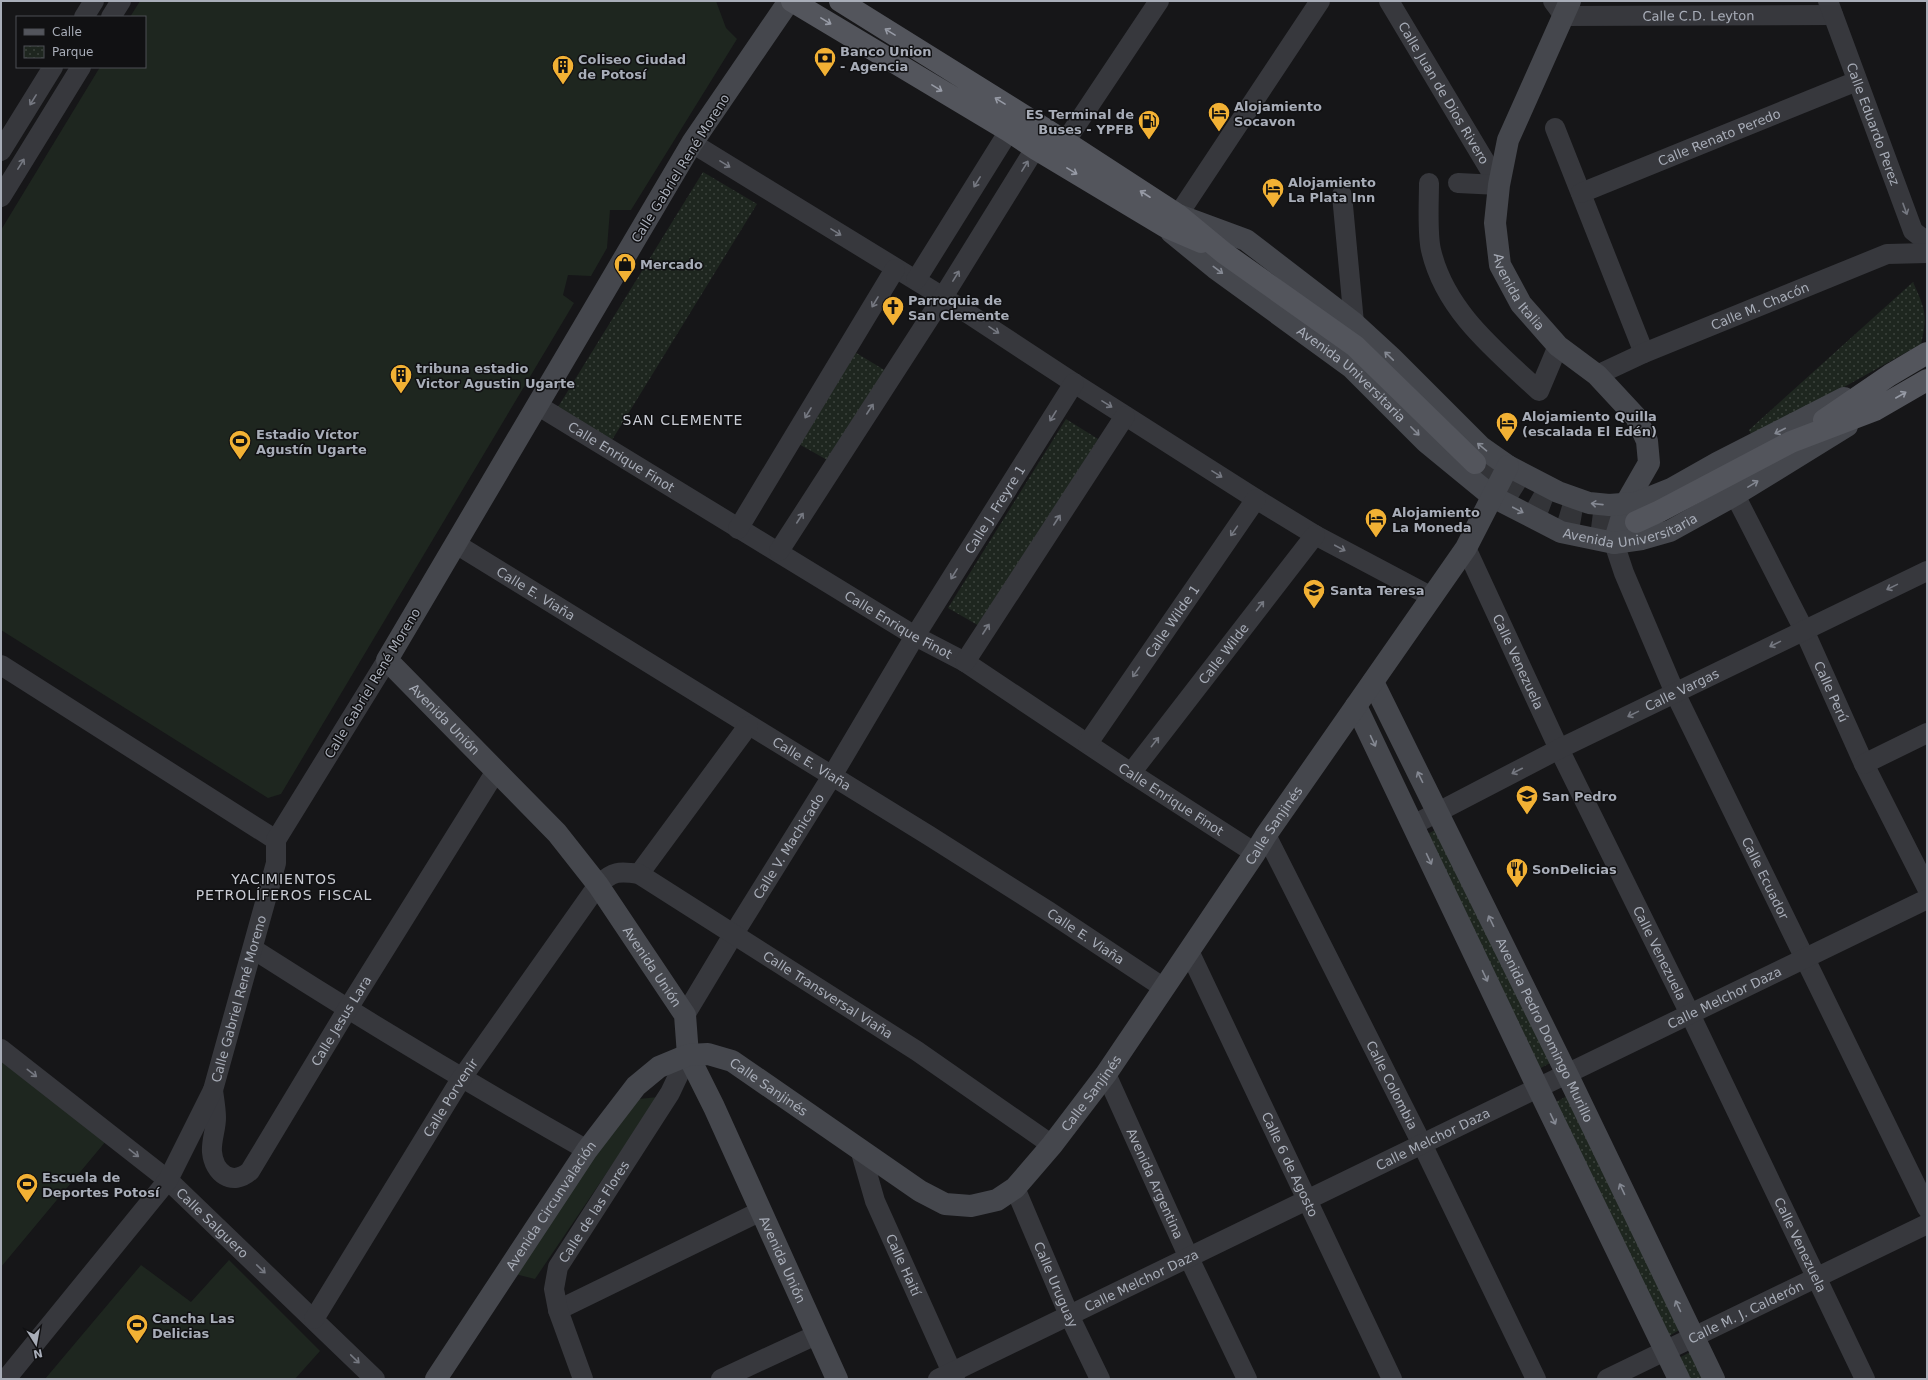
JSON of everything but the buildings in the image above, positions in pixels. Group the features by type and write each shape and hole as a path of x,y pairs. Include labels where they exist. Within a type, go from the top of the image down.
{"main road":[{"path":"791,1 803,1"},
{"name":"Avenida Universitaria","path":"791,1 1015,122 1047,130 1066,142 1172,221 1215,268 1351,367 1426,442 1493,497 1561,532 1614,543 1642,539 1670,531 1735,495 1927,380"},
{"name":"Calle Gabriel René Moreno","path":"387,660 692,144 791,1"},
{"name":"Avenida Universitaria","path":"840,1 1015,122 1044,154 1172,221 1246,240 1354,323 1391,357 1481,447 1508,466 1558,492 1589,503 1609,505 1631,513 1636,502 1671,489 1717,463 1890,375 1927,353"},
{"name":"Avenida Italia","path":"1562,6 1508,140 1499,185 1495,222 1500,266 1521,304 1558,346 1596,375 1636,417 1647,441 1649,462 1658,482 1671,489"},
{"path":"1172,221 1224,253 1355,346 1475,463"},
{"path":"1631,513 1660,511 1791,442 1890,375"},
{"path":"1791,442 1875,410"},
{"path":"1614,543 1631,513 1649,462"},
{"path":"1373,682 1466,548 1508,466"},
{"name":"Avenida Unión","path":"387,660 556,833 598,885 685,1015 688,1055 837,1379"},
{"name":"Calle Sanjinés","path":"688,1055 708,1054 732,1061 920,1191 945,1204 972,1206 997,1200 1015,1188 1052,1145 1106,1074 1260,844 1373,682"},
{"name":"Avenida Pedro Domingo Murillo","path":"1373,682 1567,1074 1714,1379"},
{"path":"1356,706 1538,1088 1680,1379"},
{"name":"Avenida Circunvalación","path":"436,1379 587,1150 636,1086 659,1067 688,1055"}],"street":[{"path":"85,16 94,1"},
{"path":"112,16 121,1"},
{"path":"778,551 943,297 1044,154 1066,142 1159,1"},
{"path":"1172,221 1320,1"},
{"name":"Calle Juan de Dios Rivero","path":"1389,1 1499,185"},
{"name":"Calle C.D. Leyton","path":"1562,6 1830,8"},
{"name":"Calle Eduardo Perez","path":"1830,8 1913,231 1927,242"},
{"path":"1,151 52,68"},
{"path":"1,197 80,68"},
{"name":"Calle Renato Peredo","path":"1581,193 1858,81"},
{"path":"916,280 1015,122"},
{"path":"1555,128 1644,353"},
{"path":"1044,154 1047,130"},
{"path":"692,144 895,269 916,280 1074,384 1256,499 1315,535 1432,597"},
{"path":"1429,183 1431,249 1443,283 1458,309 1478,334 1539,391 1558,346"},
{"path":"1458,183 1499,185"},
{"path":"1342,195 1354,323"},
{"name":"Calle M. Chacón","path":"1596,375 1644,353 1888,254 1927,253"},
{"path":"738,529 895,269"},
{"name":"Calle J. Freyre 1","path":"915,636 1074,384"},
{"name":"Calle Enrique Finot","path":"537,405 915,636 965,662 1131,773 1260,844"},
{"path":"965,662 1125,416"},
{"name":"Calle Perú","path":"1735,495 1804,630 1864,764 1927,888"},
{"name":"Calle Wilde 1","path":"1088,743 1256,499"},
{"name":"Calle Wilde","path":"1131,773 1315,535"},
{"name":"Calle Ecuador","path":"1614,543 1624,573 1675,693 1927,1208"},
{"name":"Calle E. Viaña","path":"456,544 1048,911 1164,988"},
{"name":"Calle Venezuela","path":"1466,548 1559,749 1690,1014 1865,1379"},
{"name":"Calle Vargas","path":"1413,825 1559,749 1927,571"},
{"name":"Calle V. Machicado","path":"685,1015 832,776 915,636"},
{"name":"Calle Gabriel René Moreno","path":"6,1379 168,1180 214,1090 276,863 276,840 387,660"},
{"path":"1,665 276,840"},
{"path":"639,874 748,726"},
{"path":"1864,764 1927,734"},
{"name":"Calle Jesus Lara","path":"214,1090 216,1118 212,1151 214,1161 221,1173 226,1176 234,1179 243,1177 250,1171 347,1010 496,771"},
{"name":"Calle Colombia","path":"1260,844 1422,1144 1536,1379"},
{"name":"Calle Transversal Viaña","path":"598,885 609,875 624,872 639,874 917,1051 1052,1145"},
{"name":"Calle Porvenir","path":"314,1319 461,1079 598,885"},
{"name":"Calle Melchor Daza","path":"948,1377 1069,1315 1927,899"},
{"path":"253,949 347,1010 461,1079 587,1150"},
{"name":"Calle 6 de Agosto","path":"1189,951 1392,1379"},
{"name":"Calle Salguero","path":"1,1049 168,1180 376,1379"},
{"name":"Calle de las Flores","path":"583,1379 558,1310 554,1289 558,1267 670,1093 688,1055"},
{"name":"Avenida Argentina","path":"1106,1074 1189,1258 1247,1379"},
{"name":"Calle Haití","path":"860,1149 875,1201 948,1377"},
{"name":"Calle Uruguay","path":"1015,1188 1069,1315 1100,1379"},
{"path":"558,1310 761,1211"},
{"name":"Calle M. J. Calderón","path":"1607,1379 1927,1224"},
{"path":"721,1379 816,1335"}],"green space":[{"name":"Estadio Víctor Agustín Ugarte","path":"140,1 716,1 726,28 737,39 631,210 610,210 607,248 591,276 568,275 563,295 574,303 281,794 268,798 1,630 1,230 99,68 146,68 146,16 131,16"},
{"path":"703,172 757,204 612,440 558,407"},
{"path":"1913,282 1923,306 1925,319 1921,344 1753,438 1749,430"},
{"path":"853,351 886,371 829,461 797,443"},
{"path":"1066,419 1098,439 981,627 948,608"},
{"path":"1437,829 1552,1062 1539,1069 1424,836"},
{"name":"Escuela de Deportes Potosí","path":"1,1060 106,1141 1,1267"},
{"path":"1567,1096 1681,1329 1669,1336 1554,1103"},
{"path":"658,1097 535,1279 515,1274 628,1106 639,1099"},
{"path":"229,1260 320,1351 295,1379 45,1379 141,1265 191,1302"},
{"path":"1692,1351 1706,1379 1690,1379 1679,1358"}],"tunnel":[{"path":"1475,463 1520,495 1548,509 1570,516 1591,520 1636,522"}],"place":[{"name":"Banco Union - Agencia","path":"825,78"},
{"name":"Coliseo Ciudad de Potosí","path":"563,86"},
{"name":"Alojamiento Socavon","path":"1219,132"},
{"name":"ES Terminal de Buses - YPFB","path":"1149,140"},
{"name":"Alojamiento La Plata Inn","path":"1273,208"},
{"name":"Mercado","path":"625,284"},
{"name":"Parroquia de San Clemente","path":"893,326"},
{"name":"tribuna estadio Victor Agustin Ugarte","path":"401,394"},
{"name":"Alojamiento Quilla (escalada El Edén)","path":"1507,442"},
{"name":"Estadio Víctor Agustín Ugarte","path":"240,460"},
{"name":"Alojamiento La Moneda","path":"1376,538"},
{"name":"Santa Teresa","path":"1314,610"},
{"name":"San Pedro","path":"1527,816"},
{"name":"SonDelicias","path":"1517,888"},
{"name":"Escuela de Deportes Potosí","path":"27,1204"},
{"name":"Cancha Las Delicias","path":"137,1344"}],"district":[{"name":"SAN CLEMENTE","path":"683,420"},
{"name":"YACIMIENTOS PETROLÍFEROS FISCAL","path":"284,888"}]}
